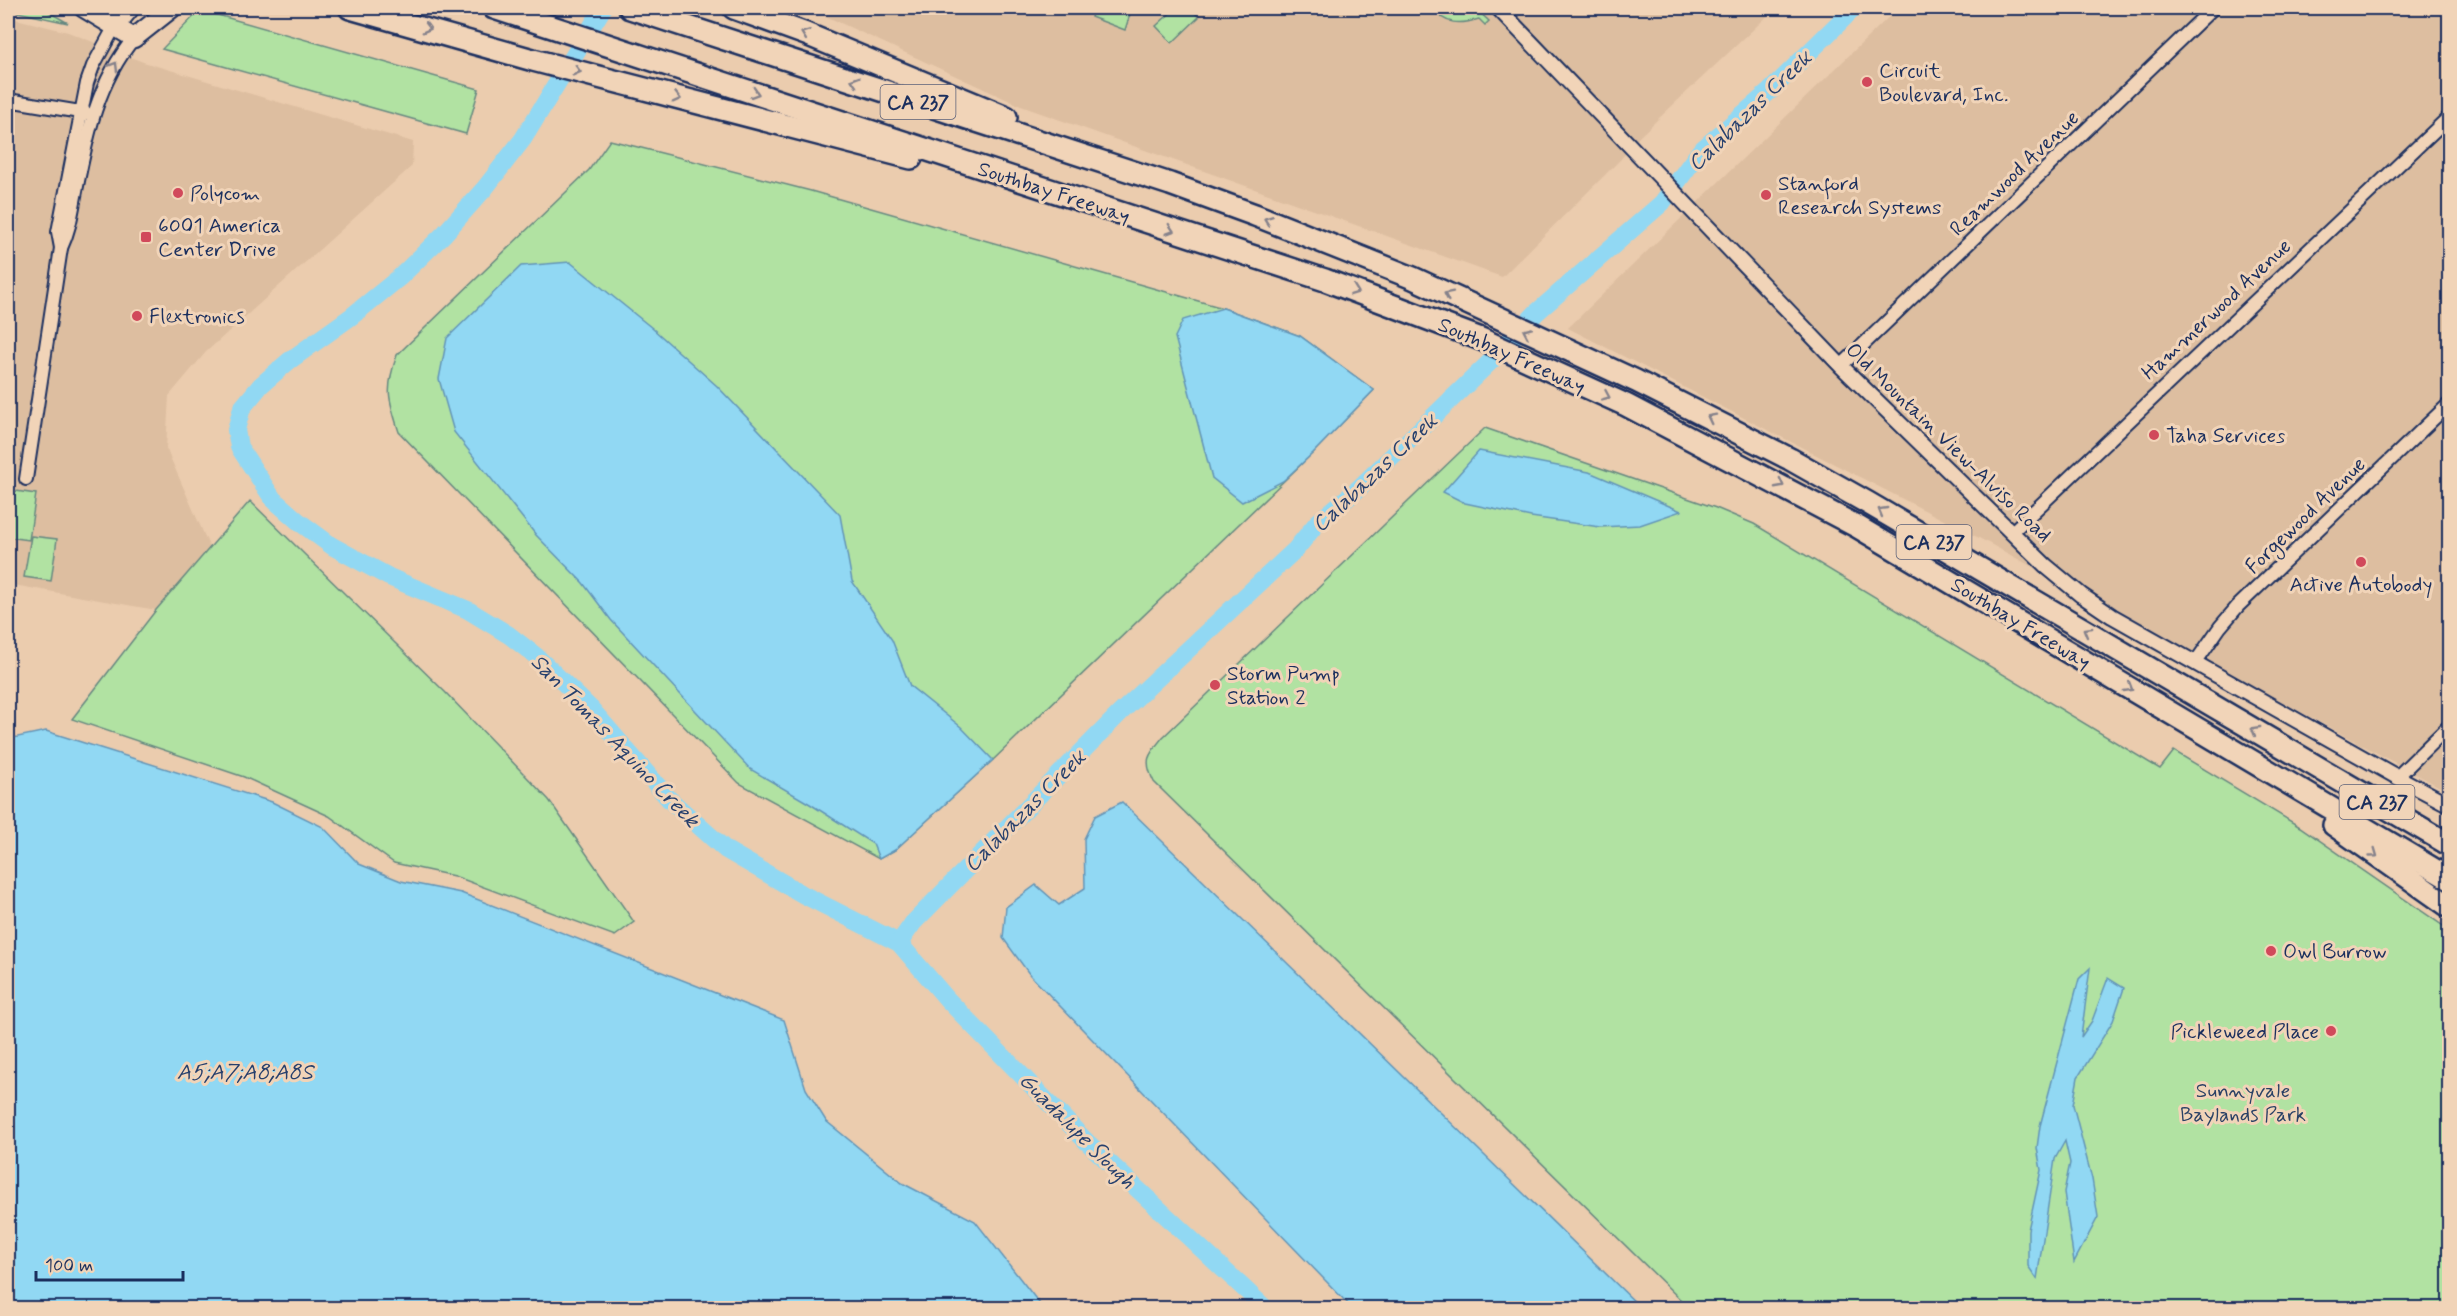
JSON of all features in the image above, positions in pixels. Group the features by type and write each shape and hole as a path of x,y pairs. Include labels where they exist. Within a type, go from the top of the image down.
{"highway":[{"path":"350,8 533,60 938,166 1074,198"},
{"name":"Southbay Freeway","path":"494,8 1324,280 1481,339 1626,405 1848,521 2450,879"},
{"name":"Southbay Freeway","path":"630,8 1170,184 1413,278 1636,381 1790,459 1888,514 2450,845"},
{"path":"734,8 806,34 1170,184"},
{"path":"2206,735 2450,907"},
{"path":"2305,759 2450,831"}],"main road":[{"path":"84,8 134,38 172,8"},
{"path":"115,26 130,8"}],"street":[{"name":"Reamwood Avenue","path":"1842,366 2213,8"},
{"name":"Old Mountain View-Alviso Road","path":"1504,10 1690,210 1842,366 2011,533 2081,595 2195,663 2450,805"},
{"path":"62,248 58,232 80,112 93,66 115,26"},
{"path":"26,479 62,248 71,225 94,114 106,79 134,38"},
{"path":"8,100 94,114"},
{"name":"Hammerwood Avenue","path":"2011,533 2450,116"},
{"name":"Forgewood Avenue","path":"2195,663 2238,606 2450,403"},
{"path":"2397,777 2450,725"}],"shaded area":[{"path":"808,8 1776,8 1639,137 1620,160 1502,277 1021,106"},
{"path":"1898,8 2449,8 2449,792 1979,538 1568,328"},
{"path":"8,17 68,32 143,62 413,142 412,166 206,352 169,396 166,448 210,548 156,610 8,584"}],"green space":[{"path":"8,8 42,8 68,23 8,10"},
{"path":"1094,8 1132,8 1125,30 1091,17"},
{"path":"1176,8 1190,8 1199,17 1172,43 1156,26"},
{"path":"1432,8 1475,8 1489,21 1485,25 1479,19 1459,23 1448,21"},
{"path":"200,10 479,89 466,134 162,49"},
{"path":"610,140 811,191 1223,308 1300,336 1374,390 1313,453 993,760 895,850 879,859 739,783 399,432 389,394 389,385 397,355 589,170"},
{"name":"Sunnyvale Baylands Park","path":"1485,428 1716,508 1754,524 2160,769 2174,751 2300,827 2449,930 2449,1308 1689,1308 1154,782 1149,768 1151,753 1163,737"},
{"path":"9,490 36,494 29,540 8,537"},
{"path":"250,501 445,692 549,800 634,922 615,936 454,876 394,863 329,816 244,777 72,719 156,610"},
{"path":"31,536 57,539 51,581 24,577"}],"water":[{"path":"570,262 652,328 717,386 840,515 852,581 892,640 910,686 961,727 993,760 895,850 879,859 873,844 750,769 611,620 583,583 536,535 454,432 439,379 447,338 521,266"},
{"path":"1223,308 1300,336 1374,390 1283,481 1242,502 1212,478 1175,337 1183,320"},
{"path":"1479,451 1589,472 1681,511 1640,525 1600,527 1531,517 1465,503 1443,492"},
{"name":"A5;A7;A8;A8S","path":"46,731 272,802 323,827 359,864 401,881 461,893 784,1020 806,1089 826,1121 902,1183 975,1221 1043,1308 8,1308 8,739"},
{"path":"1122,802 1641,1308 1352,1308 1030,975 1003,938 1006,907 1036,885 1059,905 1085,888 1084,839 1095,816"},
{"path":"2090,968 2081,1037 2092,1021 2108,978 2124,988 2113,1021 2078,1077 2073,1105 2092,1179 2098,1217 2074,1262 2064,1192 2070,1163 2065,1141 2055,1159 2037,1279 2028,1266 2028,1230 2041,1170 2037,1148 2040,1126 2079,979"}],"waterway":[{"name":"San Tomas Aquino Creek","path":"603,8 523,139 485,188 444,234 400,277 261,385 242,408 236,430 239,447 273,499 332,546 389,577 468,610 509,635 536,656 591,709 669,799 726,850 804,895 899,943 947,999 1087,1142 1265,1308"},
{"name":"Calabazas Creek","path":"899,943 913,923 1120,713 1296,549 1317,523 1358,489 1490,362 1536,313 1662,203 1700,151 1770,91 1854,8"}],"place":[{"name":"Circuit Boulevard, Inc.","path":"1867,82"},
{"name":"Polycom","path":"178,193"},
{"name":"Stanford Research Systems","path":"1766,195"},
{"name":"6001 America Center Drive","path":"146,237"},
{"name":"Flextronics","path":"137,316"},
{"name":"Taha Services","path":"2154,435"},
{"name":"Active Autobody","path":"2361,562"},
{"name":"Storm Pump Station 2","path":"1215,685"},
{"name":"Owl Burrow","path":"2271,951"},
{"name":"Pickleweed Place","path":"2331,1031"}],"water label":[{"name":"Guadalupe Slough","path":"1078,1130"}]}
